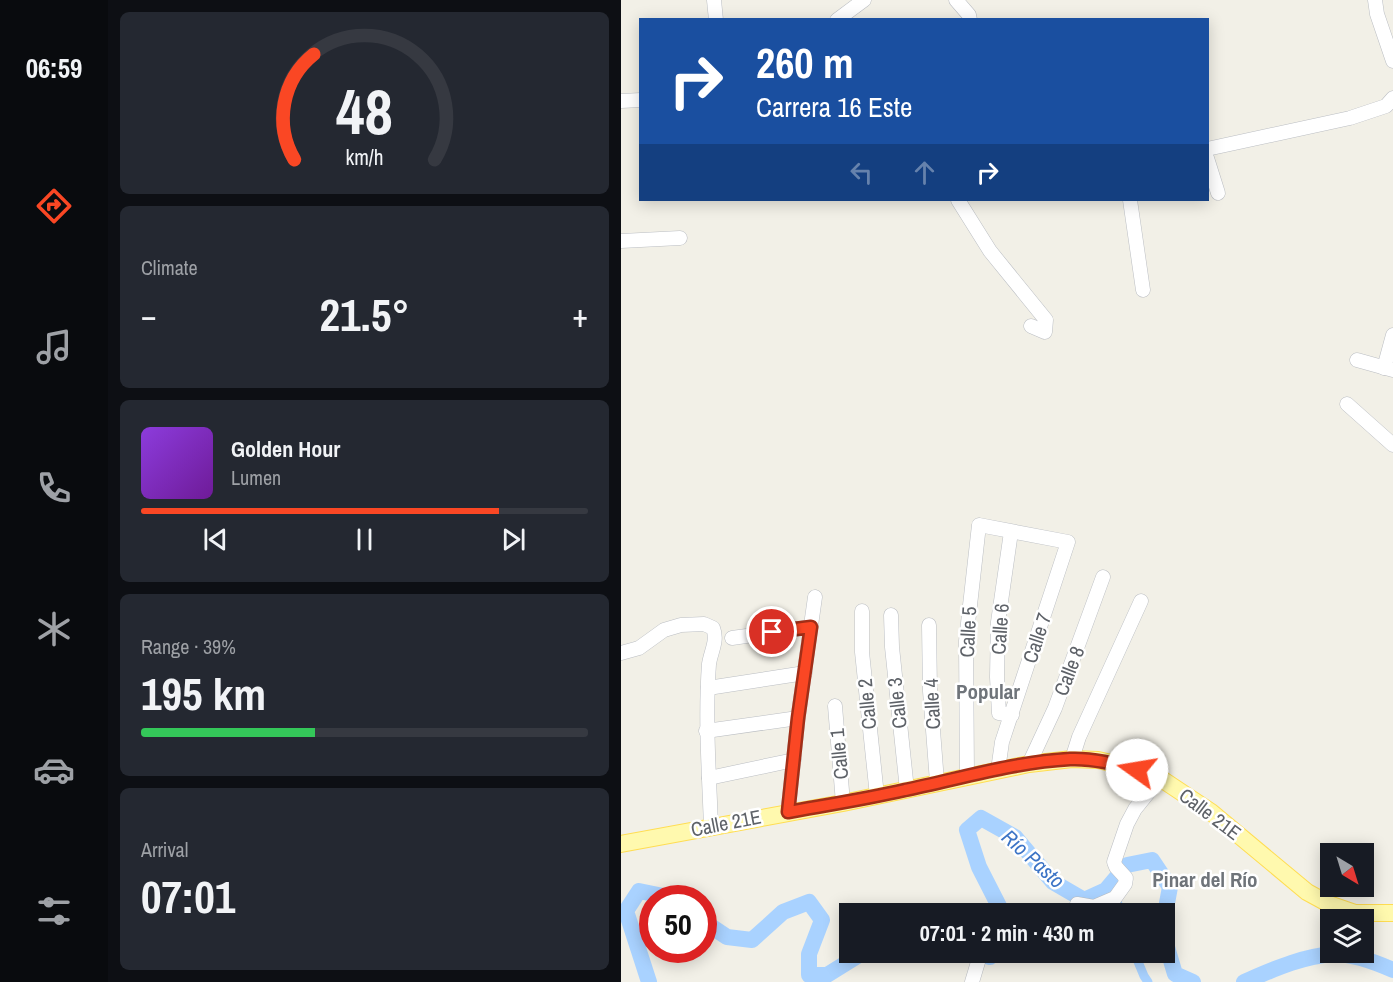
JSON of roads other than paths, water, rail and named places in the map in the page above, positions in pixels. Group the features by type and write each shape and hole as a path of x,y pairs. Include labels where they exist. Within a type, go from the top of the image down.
{"main road":[{"name":"Calle 21E","path":"621,844 843,803 1029,764 1072,759 1098,760 1160,778 1211,812 1307,892 1329,904 1355,913 1393,913"}],"street":[{"path":"714,0 716,18"},
{"path":"840,18 864,0"},
{"path":"956,0 970,18"},
{"path":"1375,0 1377,14 1393,61"},
{"path":"1209,149 1350,118 1386,106 1393,98"},
{"path":"621,101 639,100"},
{"path":"1209,164 1218,193"},
{"path":"959,201 990,251 1046,320 1045,332 1031,326"},
{"path":"1130,201 1143,290"},
{"path":"621,241 680,238"},
{"path":"1357,360 1389,369 1393,335"},
{"path":"1347,404 1393,445"},
{"name":"Calle 5","path":"967,776 966,641 979,525 1011,532"},
{"name":"Calle 7","path":"999,770 1002,742 1068,542 1011,532"},
{"name":"Calle 6","path":"1011,532 998,622 997,676 999,713 1011,715"},
{"name":"Calle 8","path":"1029,764 1055,708 1103,577"},
{"path":"788,812 815,597"},
{"path":"1072,759 1079,737 1141,601"},
{"name":"Calle 2","path":"862,611 862,652 877,796"},
{"name":"Calle 3","path":"891,615 892,647 907,790"},
{"path":"621,653 639,648 664,630 681,625 709,625 713,628 715,640 710,660 706,731 711,826"},
{"name":"Calle 4","path":"929,625 930,691 937,782"},
{"path":"732,638 811,627"},
{"path":"708,688 805,673"},
{"name":"Calle 1","path":"835,706 843,803"},
{"path":"706,731 798,718"},
{"path":"709,778 794,760"},
{"path":"1103,903 1115,898 1125,884 1127,878 1114,862 1127,824 1135,809 1160,778"},
{"path":"972,982 978,963"}],"waterway":[{"name":"Río Pasto","path":"997,903 979,867 967,830 981,818 1015,837 1053,882 1084,900 1106,890 1127,865 1152,860 1170,887 1167,903"},
{"name":"Río Pasto","path":"639,891 626,911 639,951"},
{"name":"Río Pasto","path":"717,930 727,937 752,940 783,912 809,902 822,920 809,954 809,975 827,975 846,963"},
{"name":"Río Pasto","path":"1244,982 1276,968 1322,955 1334,954 1364,959 1393,970"},
{"name":"Río Pasto","path":"643,963 649,982"},
{"path":"1139,963 1148,982"},
{"name":"Río Pasto","path":"1172,963 1175,974 1193,982"}],"district":[{"name":"Popular","path":"988,692"},
{"name":"Pinar del Río","path":"1205,880"}]}
